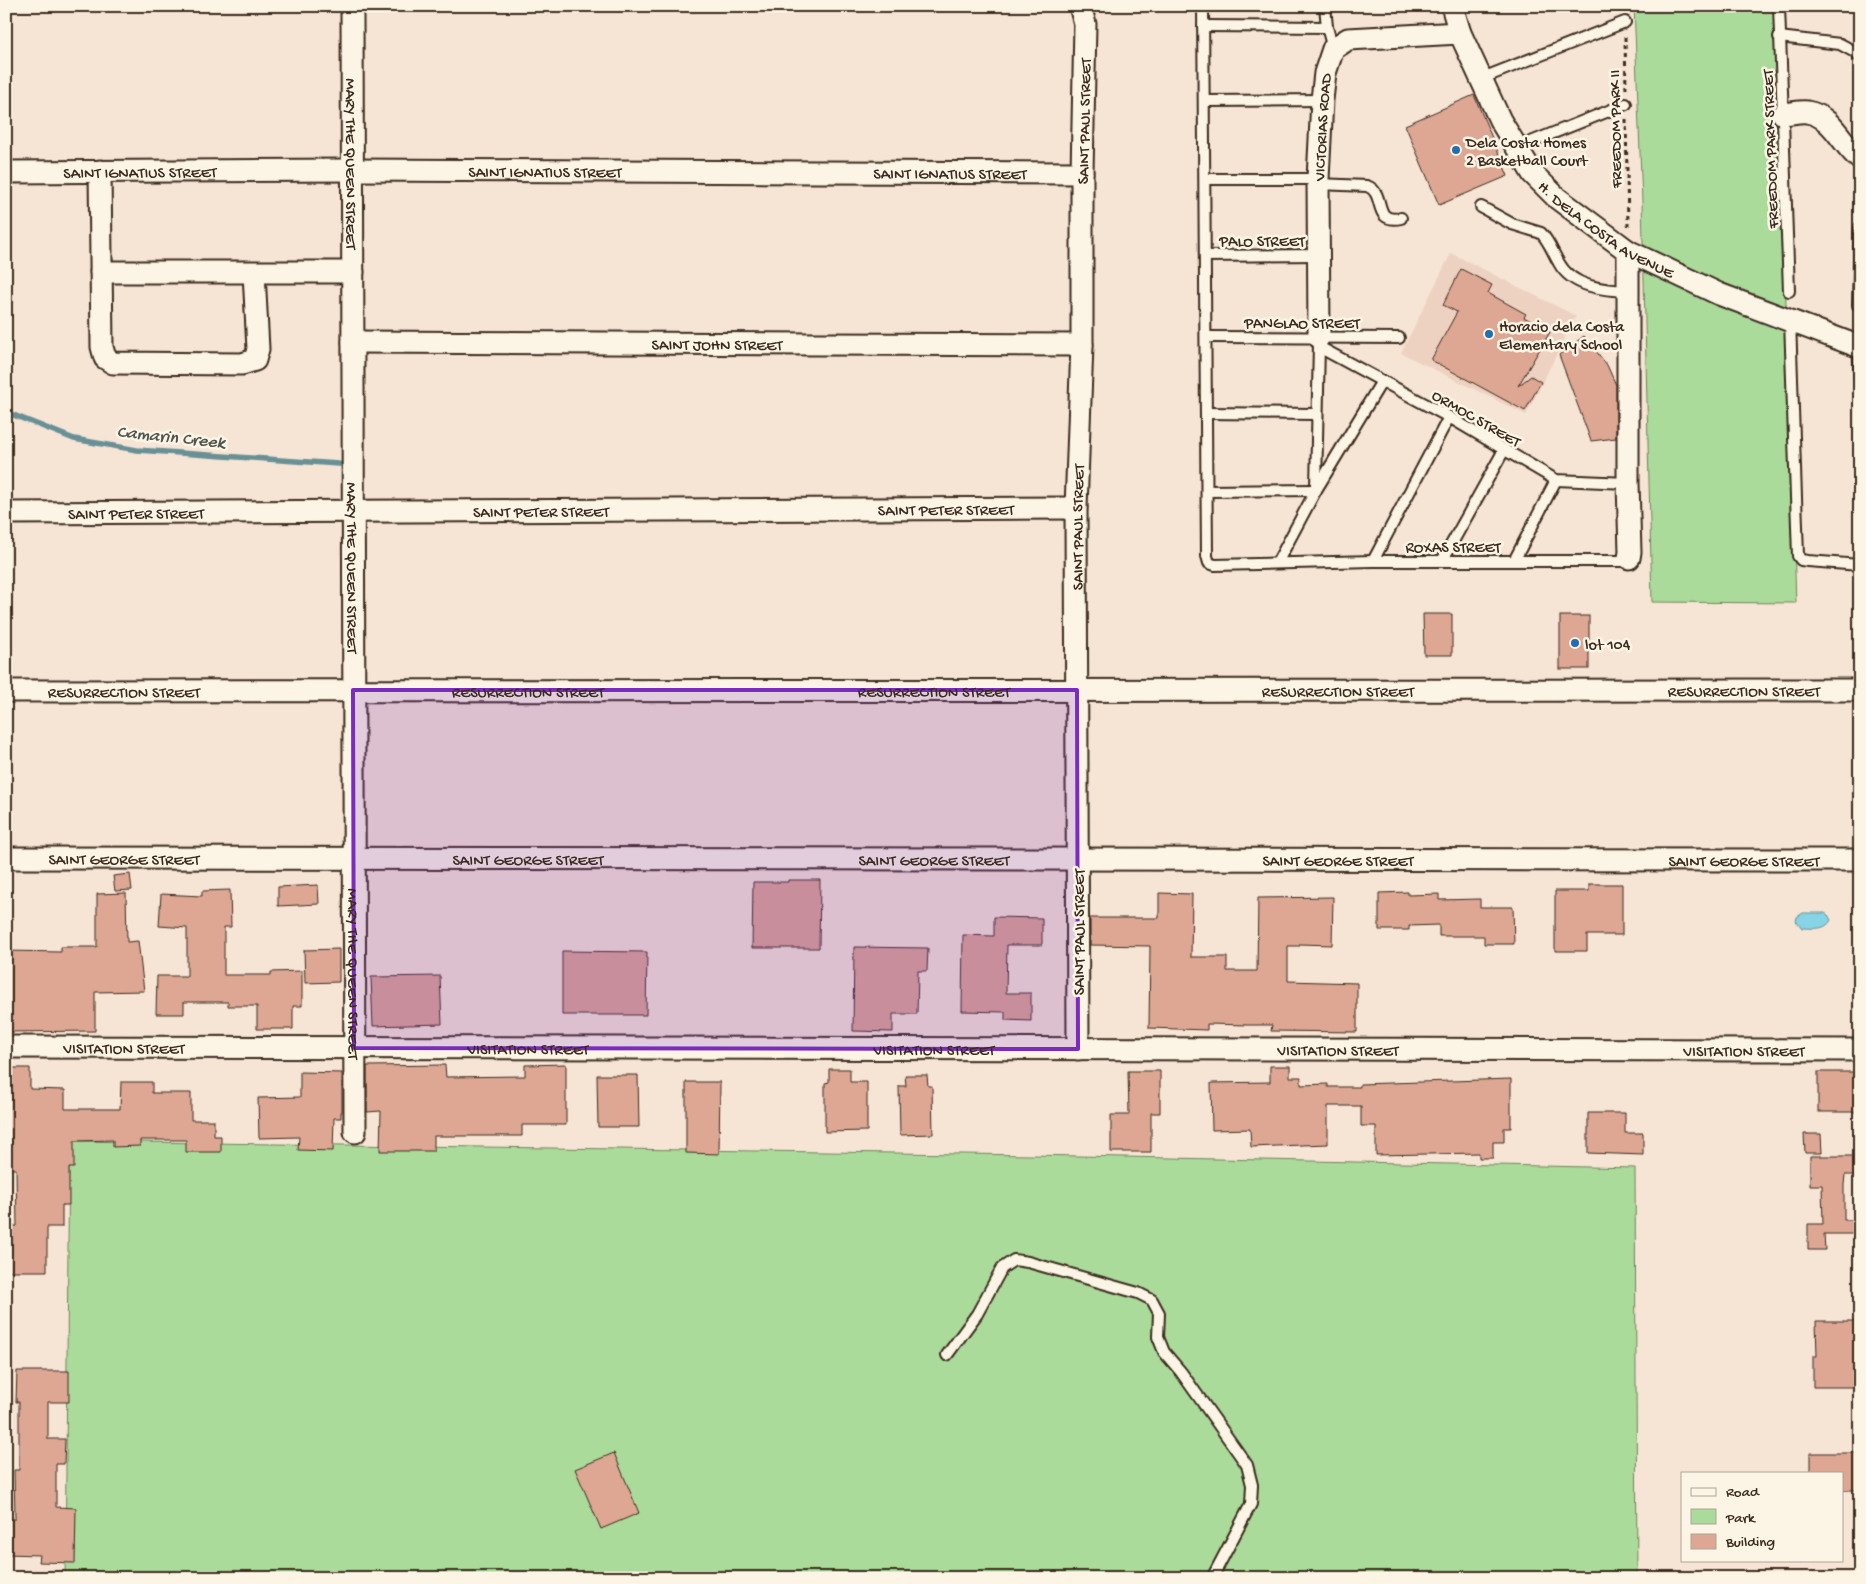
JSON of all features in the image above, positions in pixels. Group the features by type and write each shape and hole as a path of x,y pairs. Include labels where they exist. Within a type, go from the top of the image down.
{"street":[{"name":"MARY THE QUEEN STREET","path":"352,6 355,1132"},
{"name":"SAINT PAUL STREET","path":"1078,1049 1076,508 1082,344 1082,173 1086,24 1080,6"},
{"name":"H. DELA COSTA AVENUE","path":"1452,6 1460,33 1500,120 1533,174 1557,198 1628,251 1719,294 1859,347"},
{"name":"VICTORIAS ROAD","path":"1319,342 1318,182 1322,100 1326,73 1333,49 1348,39 1460,33"},
{"path":"1783,114 1806,112 1823,118 1860,159"},
{"name":"SAINT IGNATIUS STREET","path":"6,172 352,170 1082,173"},
{"path":"100,171 102,347 104,358 114,363 242,364 255,360 258,349 254,273"},
{"path":"1628,251 1629,558"},
{"path":"101,272 353,272"},
{"name":"SAINT JOHN STREET","path":"353,342 1082,344"},
{"name":"SAINT PETER STREET","path":"6,513 1076,508"},
{"name":"RESURRECTION STREET","path":"6,690 1860,690"},
{"name":"SAINT GEORGE STREET","path":"6,858 1860,860"},
{"name":"VISITATION STREET","path":"6,1047 1860,1050"}],"lane":[{"path":"1203,6 1207,491 1316,490"},
{"path":"1325,6 1327,27 1333,49"},
{"name":"FREEDOM PARK STREET","path":"1779,6 1789,290"},
{"path":"1480,80 1624,22"},
{"path":"1203,26 1327,27"},
{"path":"1780,37 1840,44 1860,57"},
{"path":"1204,101 1322,100"},
{"path":"1516,148 1626,104"},
{"path":"1205,179 1318,182 1367,186 1373,188 1376,193 1381,211 1386,218 1392,220 1401,218"},
{"path":"1481,207 1512,224 1541,233 1560,265 1568,275 1578,281 1593,287 1628,291"},
{"path":"1858,305 1860,227"},
{"name":"PALO STREET","path":"1206,256 1318,255"},
{"path":"1790,320 1798,556 1801,560 1860,565"},
{"name":"PANGLAO STREET","path":"1206,336 1319,342 1399,338"},
{"path":"1316,490 1316,414 1319,342"},
{"name":"ORMOC STREET","path":"1319,342 1382,381 1449,417 1556,480 1628,482"},
{"path":"1859,347 1860,383"},
{"path":"1277,563 1316,490 1382,381"},
{"path":"1206,413 1316,414"},
{"path":"1373,561 1449,417"},
{"path":"1442,561 1504,450"},
{"path":"1514,561 1556,480"},
{"name":"ROXAS STREET","path":"1207,491 1207,556 1209,563 1215,565 1373,561 1622,561 1629,558"},
{"path":"947,1355 977,1314 1002,1268 1014,1260 1028,1262 1138,1293 1152,1300 1159,1313 1158,1337 1164,1352 1181,1372 1247,1465 1252,1485 1251,1504 1212,1578"}],"path":[{"name":"FREEDOM PARK II","path":"1624,22 1628,251"}],"highlighted area":[{"path":"353,690 1077,690 1078,1049 354,1048"}],"shaded area":[{"name":"Horacio dela Costa Elementary School","path":"1451,253 1576,316 1526,415 1401,353"}],"green space":[{"path":"1634,6 1776,6 1796,603 1652,602 1642,201"},
{"path":"69,1141 1031,1155 1635,1168 1637,1578 65,1578"}],"water":[{"path":"1803,913 1825,913 1831,920 1822,927 1802,928 1796,921 1797,917"}],"building":[{"name":"Dela Costa Homes 2 Basketball Court","path":"1474,95 1508,176 1439,205 1405,125"},
{"path":"1461,269 1492,285 1488,293 1526,314 1524,317 1550,332 1518,386 1531,376 1541,382 1525,411 1431,360 1457,312 1443,305"},
{"path":"1584,336 1607,365 1616,385 1616,438 1591,441 1559,355"},
{"path":"1423,614 1452,614 1452,655 1424,655"},
{"name":"lot 104","path":"1560,616 1589,616 1589,669 1560,669"},
{"path":"130,874 132,890 115,891 113,876"},
{"path":"788,880 820,880 819,948 752,948 753,882 788,882"},
{"path":"1589,884 1622,884 1622,935 1587,935 1587,951 1555,951 1555,891 1589,891"},
{"path":"318,885 319,904 278,906 278,887"},
{"path":"230,890 231,927 224,927 224,975 271,975 271,972 302,971 302,1006 293,1006 293,1029 257,1029 257,1006 228,1006 228,1002 184,1002 184,1014 156,1014 157,976 187,976 187,928 159,926 161,894 202,896 202,891"},
{"path":"1408,892 1408,895 1439,894 1439,900 1480,899 1480,907 1513,907 1514,944 1484,944 1484,936 1439,936 1439,925 1409,926 1409,930 1379,930 1379,893"},
{"path":"126,893 127,942 138,941 144,991 95,992 95,1031 6,1032 6,951 61,952 61,947 97,947 97,894"},
{"path":"1159,893 1192,894 1191,957 1227,957 1227,971 1257,971 1258,898 1333,897 1332,945 1300,944 1300,946 1288,946 1288,981 1357,983 1357,1032 1271,1031 1272,1025 1207,1024 1207,1030 1149,1028 1150,946 1090,945 1090,918 1159,918"},
{"path":"994,917 1042,918 1042,945 1007,945 1006,993 1031,993 1031,1021 1005,1020 1005,1012 962,1011 963,935 994,936"},
{"path":"854,947 928,948 927,971 918,971 917,1014 893,1014 893,1032 853,1031"},
{"path":"339,949 339,982 305,983 304,950"},
{"path":"562,951 647,952 646,1015 562,1015"},
{"path":"440,976 442,1024 373,1026 371,977"},
{"path":"566,1064 566,1125 522,1125 522,1136 434,1136 434,1151 380,1151 381,1111 367,1112 367,1066 445,1065 446,1077 525,1076 525,1065"},
{"path":"1270,1066 1290,1066 1290,1077 1301,1077 1301,1085 1328,1084 1328,1087 1360,1087 1360,1084 1511,1079 1511,1128 1504,1128 1504,1142 1493,1142 1493,1158 1479,1158 1479,1153 1376,1155 1376,1126 1361,1126 1361,1106 1328,1106 1328,1144 1251,1147 1250,1129 1212,1130 1211,1083 1270,1082"},
{"path":"6,1068 30,1068 30,1089 65,1090 65,1109 120,1109 121,1082 152,1082 152,1093 191,1093 191,1120 214,1120 214,1136 221,1136 221,1152 186,1152 186,1140 140,1140 140,1146 113,1147 113,1140 74,1141 74,1168 69,1168 69,1205 62,1205 62,1227 47,1227 47,1271 7,1271 7,1226 17,1226 16,1169 6,1169"},
{"path":"829,1069 850,1069 850,1082 867,1082 867,1131 825,1132 825,1083 829,1082"},
{"path":"1128,1071 1160,1071 1160,1113 1151,1113 1151,1152 1111,1152 1111,1115 1129,1115"},
{"path":"300,1072 342,1073 342,1112 341,1118 334,1118 333,1151 298,1150 299,1137 259,1138 258,1098 300,1097"},
{"path":"1818,1072 1860,1072 1860,1112 1818,1112"},
{"path":"597,1075 638,1075 639,1127 598,1127"},
{"path":"905,1075 927,1075 928,1086 932,1086 933,1134 900,1135 899,1086 906,1086"},
{"path":"686,1082 720,1082 719,1154 686,1153"},
{"path":"1588,1113 1625,1113 1625,1133 1643,1133 1643,1155 1588,1153"},
{"path":"1804,1134 1821,1134 1822,1153 1805,1153"},
{"path":"1810,1156 1860,1156 1860,1175 1845,1175 1844,1220 1860,1220 1860,1234 1824,1234 1825,1250 1808,1250 1808,1224 1823,1224 1822,1185 1810,1185"},
{"path":"1816,1321 1860,1321 1860,1387 1813,1387 1813,1356 1817,1356"},
{"path":"17,1371 69,1371 69,1402 48,1402 48,1439 65,1439 64,1464 56,1464 56,1507 76,1508 75,1563 39,1562 40,1555 6,1554 6,1519 15,1519 14,1470 19,1470 19,1402 16,1402"},
{"path":"614,1453 639,1513 601,1529 575,1469"},
{"path":"1810,1453 1860,1453 1860,1490 1844,1490 1844,1472 1810,1472"}],"waterway":[{"name":"Camarin Creek","path":"6,412 74,439 137,450 339,464"}],"place":[{"name":"Dela Costa Homes 2 Basketball Court","path":"1456,150"},
{"name":"Horacio dela Costa Elementary School","path":"1489,334"},
{"name":"lot 104","path":"1575,643"}]}
